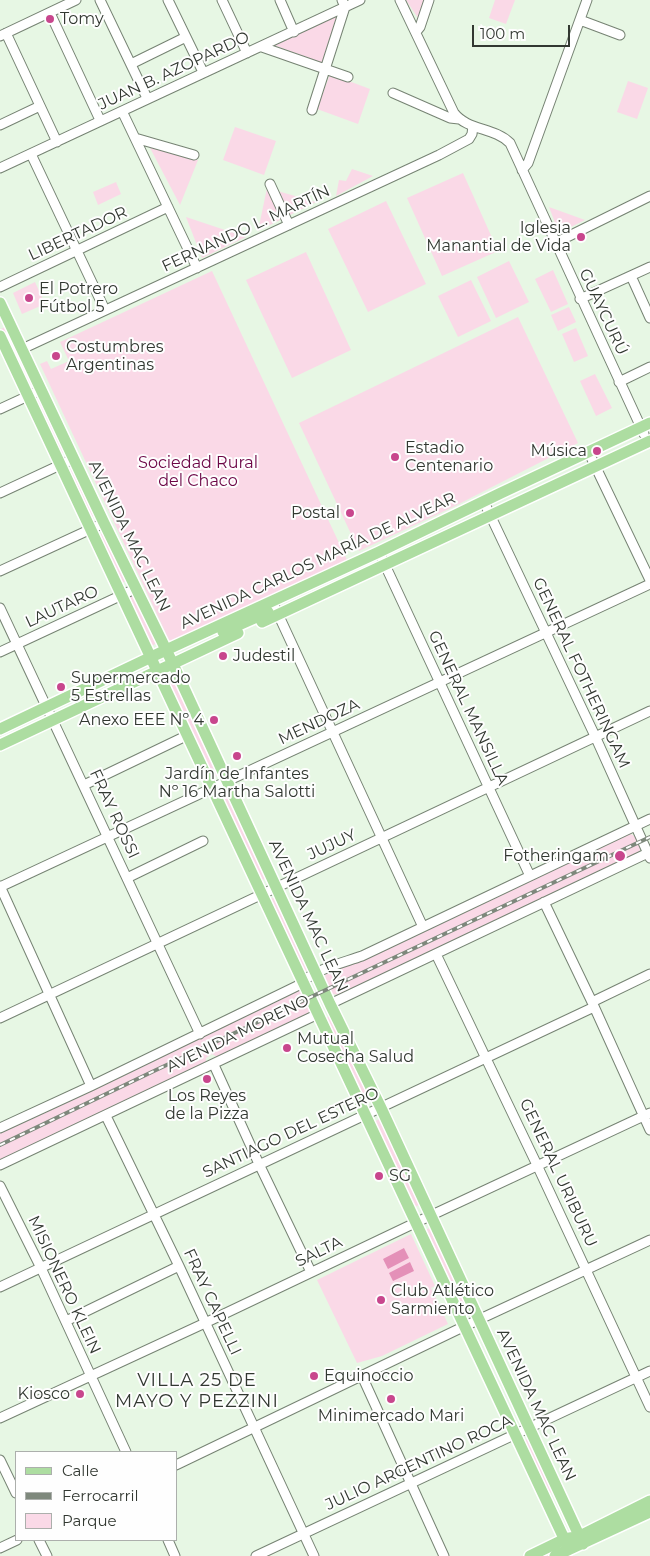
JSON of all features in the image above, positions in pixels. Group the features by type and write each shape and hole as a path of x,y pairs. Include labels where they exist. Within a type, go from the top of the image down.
{"main road":[{"name":"AVENIDA MAC LEAN","path":"0,303 3,319 22,349 73,459 137,588 582,1540"},
{"name":"AVENIDA MAC LEAN","path":"0,336 569,1548"},
{"name":"AVENIDA CARLOS MARÍA DE ALVEAR","path":"0,737 647,432"},
{"name":"AVENIDA CARLOS MARÍA DE ALVEAR","path":"0,729 50,714"},
{"name":"AVENIDA CARLOS MARÍA DE ALVEAR","path":"0,745 50,714"},
{"name":"AVENIDA MORENO","path":"318,1014 330,1004"},
{"path":"546,1499 559,1492"},
{"path":"555,1556 650,1501"},
{"path":"556,1519 569,1512"},
{"path":"582,1540 650,1512"},
{"path":"530,1556 569,1548"}],"street":[{"path":"57,142 3,35 76,0"},
{"path":"100,0 148,98"},
{"path":"168,0 203,72"},
{"path":"222,0 247,53"},
{"path":"280,0 294,32"},
{"name":"JUAN B. AZOPARDO","path":"0,168 203,72 294,32 344,3 360,0"},
{"path":"400,0 459,119"},
{"path":"416,32 420,27 429,0"},
{"path":"522,170 528,163 587,0"},
{"path":"312,110 326,69 344,3"},
{"path":"50,13 100,120"},
{"path":"580,20 620,35"},
{"path":"131,64 186,37"},
{"path":"262,47 348,77"},
{"name":"GUAYCURÚ","path":"393,93 450,118 459,119 499,135 510,143 618,382 647,432"},
{"path":"0,125 40,106"},
{"path":"122,111 198,268"},
{"name":"FERNANDO L. MARTÍN","path":"22,349 439,155 469,140 473,126"},
{"path":"135,138 194,155"},
{"path":"31,154 104,310"},
{"path":"270,184 289,225"},
{"path":"555,243 650,196"},
{"name":"LIBERTADOR","path":"0,287 168,207"},
{"path":"580,299 650,267"},
{"path":"631,276 650,318"},
{"path":"618,382 650,367"},
{"path":"0,409 41,390"},
{"path":"0,493 73,459"},
{"path":"592,459 650,580"},
{"name":"GENERAL FOTHERINGAM","path":"487,508 649,854"},
{"path":"0,571 104,523"},
{"name":"GENERAL MANSILLA","path":"382,558 530,876"},
{"name":"MENDOZA","path":"0,886 650,584"},
{"name":"LAUTARO","path":"0,652 137,588"},
{"name":"FRAY ROSSI","path":"0,608 200,1034"},
{"path":"275,608 423,927"},
{"name":"JUJUY","path":"0,1018 650,711"},
{"path":"84,785 188,735"},
{"name":"AVENIDA MORENO","path":"0,1128 200,1034 297,986 317,972 362,956 650,819"},
{"path":"127,878 204,841"},
{"name":"AVENIDA MORENO","path":"330,1004 649,854"},
{"path":"0,886 51,994 91,1086"},
{"path":"544,902 647,1114 650,1130"},
{"name":"GENERAL URIBURU","path":"436,954 650,1406"},
{"name":"SANTIAGO DEL ESTERO","path":"0,1287 486,1058 650,974"},
{"name":"AVENIDA MORENO","path":"0,1165 318,1014"},
{"path":"214,1065 311,1272"},
{"name":"SALTA","path":"0,1418 647,1114"},
{"name":"FRAY CAPELLI","path":"106,1116 179,1266 314,1556"},
{"name":"MISIONERO KLEIN","path":"0,1186 41,1268 126,1451"},
{"path":"178,1464 465,1326 650,1240"},
{"path":"66,1321 179,1266"},
{"name":"JULIO ARGENTINO ROCA","path":"256,1556 650,1371"},
{"path":"362,1376 444,1556"},
{"path":"0,1460 15,1491"},
{"path":"0,1548 15,1541"},
{"path":"40,1541 47,1556"},
{"path":"168,1541 175,1556"}],"green space":[{"path":"406,0 424,0 418,18"},
{"path":"495,0 515,0 506,24 489,18"},
{"path":"337,15 322,63 271,44"},
{"path":"330,74 370,89 358,124 317,109"},
{"path":"628,81 648,88 637,119 617,112"},
{"path":"235,127 276,141 264,175 223,160"},
{"path":"149,146 198,160 180,205"},
{"path":"352,169 373,176 336,196 339,180 346,181"},
{"path":"463,173 498,251 442,276 407,198"},
{"path":"116,182 121,194 98,205 93,192"},
{"path":"267,188 316,202 258,231"},
{"path":"386,201 426,284 368,312 328,229"},
{"path":"549,207 585,220 559,233"},
{"path":"186,217 246,237 202,258"},
{"path":"306,252 351,350 292,378 246,280"},
{"path":"509,261 529,302 496,318 477,277"},
{"path":"553,270 568,304 551,312 535,279"},
{"name":"Sociedad Rural del Chaco","path":"212,271 347,560 174,642 169,640 40,364 47,361 51,369 69,361 60,342"},
{"path":"471,280 491,321 458,337 438,296"},
{"name":"El Potrero Fútbol 5","path":"35,282 45,304 22,314 13,293"},
{"path":"569,307 576,322 558,331 551,315"},
{"path":"518,317 578,443 451,508 359,551 299,423"},
{"path":"7,326 34,384 28,386 1,329"},
{"path":"576,328 588,356 574,362 562,334"},
{"path":"595,374 612,408 596,416 580,381"},
{"path":"41,398 66,452 60,454 35,401"},
{"path":"74,467 96,515 90,518 68,470"},
{"path":"104,532 127,580 121,584 98,535"},
{"path":"134,595 157,643 150,647 128,598"},
{"path":"173,674 218,775 215,777 211,774 166,678"},
{"path":"227,792 267,878 260,881 219,796"},
{"path":"629,833 636,837 641,846 639,853 339,995 332,994 327,985 325,976 329,970 354,963"},
{"path":"276,896 310,969 303,972 269,900"},
{"path":"300,989 310,1009 307,1015 217,1057 212,1054 206,1058 206,1066 0,1160 0,1133"},
{"path":"331,1015 372,1100 366,1103 324,1019"},
{"path":"381,1118 422,1204 414,1207 374,1122"},
{"path":"431,1227 472,1313 465,1316 424,1231"},
{"name":"Club Atlético Sarmiento","path":"411,1234 435,1286 431,1288 448,1324 382,1356 357,1363 317,1280"},
{"path":"529,1439 554,1491 550,1493 547,1492 524,1444 524,1440"}],"shaded area":[{"path":"404,1248 409,1258 388,1269 383,1259"},
{"path":"410,1262 414,1271 393,1281 389,1273"}],"railway":[{"path":"0,1145 650,837"}],"place":[{"name":"Tomy","path":"50,19"},
{"name":"Iglesia Manantial de Vida","path":"581,237"},
{"name":"El Potrero Fútbol 5","path":"29,298"},
{"name":"Costumbres Argentinas","path":"56,356"},
{"name":"Música","path":"597,451"},
{"name":"Estadio Centenario","path":"395,457"},
{"name":"Postal","path":"350,513"},
{"name":"Judestil","path":"223,656"},
{"name":"Supermercado 5 Estrellas","path":"61,687"},
{"name":"Anexo EEE Nº 4","path":"214,720"},
{"name":"Jardín de Infantes Nº 16 Martha Salotti","path":"237,756"},
{"name":"Fotheringam","path":"620,856"},
{"name":"Mutual Cosecha Salud","path":"287,1048"},
{"name":"Los Reyes de la Pizza","path":"207,1079"},
{"name":"SG","path":"379,1176"},
{"name":"Club Atlético Sarmiento","path":"381,1300"},
{"name":"Equinoccio","path":"314,1376"},
{"name":"Kiosco","path":"80,1394"},
{"name":"Minimercado Mari","path":"391,1399"}],"district":[{"name":"VILLA 25 DE MAYO Y PEZZINI","path":"197,1391"}]}
